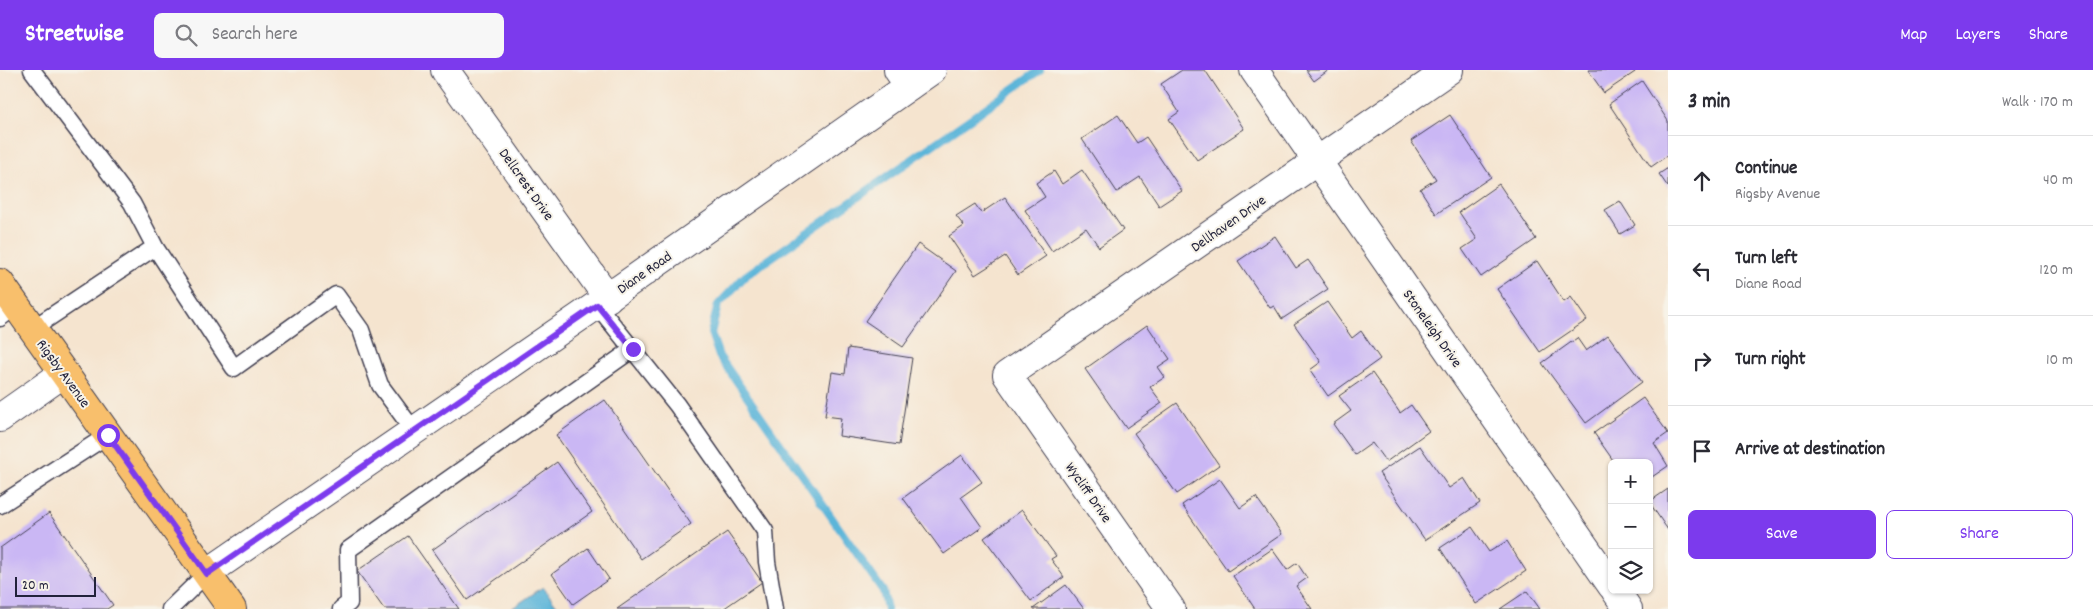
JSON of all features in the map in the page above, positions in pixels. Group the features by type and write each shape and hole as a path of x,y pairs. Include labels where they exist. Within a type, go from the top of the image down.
{"main road":[{"name":"Rigsby Avenue","path":"0,283 8,312 32,329 232,609"}],"street":[{"name":"Dellcrest Drive","path":"446,70 602,302"},
{"name":"Diane Road","path":"207,574 602,302 904,78 932,70"},
{"name":"Stoneleigh Drive","path":"1254,70 1608,580"},
{"name":"Dellhaven Drive","path":"1007,375 1449,70"},
{"path":"0,418 64,373"},
{"name":"Wycliff Drive","path":"1007,375 1171,609"},
{"path":"1618,594 1628,609"}],"lane":[{"path":"32,70 132,203 155,247 234,368 336,295 361,330 380,385 414,431"},
{"path":"32,329 155,247"},
{"path":"602,302 633,349 677,405 765,531 767,562 775,609"},
{"path":"348,607 348,550 633,349"},
{"path":"0,505 108,435"},
{"path":"170,609 207,574"}],"water":[{"path":"543,587 557,606 554,609 511,609"}],"building":[{"path":"1182,70 1205,70 1244,129 1197,160 1169,119 1179,112 1161,84"},
{"path":"1306,70 1329,70 1314,81"},
{"path":"1588,70 1634,70 1635,72 1604,93"},
{"path":"1642,81 1668,121 1668,155 1651,167 1609,104"},
{"path":"1118,115 1137,143 1146,137 1182,191 1159,206 1140,177 1117,192 1082,139"},
{"path":"1450,115 1491,177 1436,214 1420,189 1436,179 1411,141"},
{"path":"1668,168 1668,187 1659,174"},
{"path":"1082,170 1123,230 1099,247 1086,228 1052,251 1025,210 1045,197 1036,183 1054,171 1062,184"},
{"path":"1499,184 1536,239 1481,277 1462,249 1477,239 1459,212"},
{"path":"1005,197 1046,256 1018,275 1005,256 975,275 949,236 964,226 956,216 975,204 981,213"},
{"path":"1620,201 1635,225 1620,234 1605,210"},
{"path":"1275,236 1296,268 1308,260 1328,289 1282,319 1274,306 1270,308 1238,261"},
{"path":"918,244 956,271 903,347 865,321"},
{"path":"1537,261 1564,302 1571,297 1587,320 1540,352 1497,289"},
{"path":"1327,302 1352,338 1361,331 1380,359 1328,396 1310,370 1321,362 1294,324"},
{"path":"1147,325 1170,359 1158,367 1165,377 1150,387 1162,403 1126,428 1085,369"},
{"path":"1608,335 1642,382 1586,423 1542,363 1577,338 1586,351"},
{"path":"848,348 912,358 899,445 839,436 841,418 825,416 832,372 845,374"},
{"path":"1372,373 1400,413 1411,405 1429,431 1386,462 1372,443 1355,455 1333,424 1351,411 1339,396"},
{"path":"1643,398 1668,433 1654,443 1668,466 1653,476 1653,459 1612,459 1594,433"},
{"path":"605,400 691,524 641,559 556,435"},
{"path":"1177,403 1219,465 1177,494 1134,433"},
{"path":"1420,446 1449,488 1464,478 1480,503 1425,540 1379,473"},
{"path":"962,455 982,482 961,497 982,527 944,554 903,498"},
{"path":"557,462 592,512 467,600 432,550"},
{"path":"1220,479 1240,508 1256,497 1282,534 1228,571 1182,505"},
{"path":"1668,489 1668,530 1653,508 1653,499"},
{"path":"1022,510 1056,556 1051,559 1064,577 1031,601 984,538"},
{"path":"49,513 113,605 107,609 0,609 0,548"},
{"path":"1472,527 1489,552 1507,541 1526,571 1476,604 1440,548"},
{"path":"727,532 762,582 723,609 617,609"},
{"path":"408,536 459,609 384,609 357,571"},
{"path":"588,548 609,579 573,604 552,574"},
{"path":"1272,549 1287,570 1297,563 1307,578 1296,586 1312,609 1255,609 1233,576"},
{"path":"1066,585 1084,609 1033,609"},
{"path":"1527,591 1540,609 1500,609"}],"waterway":[{"path":"887,609 883,591 719,356 711,333 718,305 745,276 1040,70"}],"route":[{"path":"108,435 207,574 597,305 633,349"}]}
